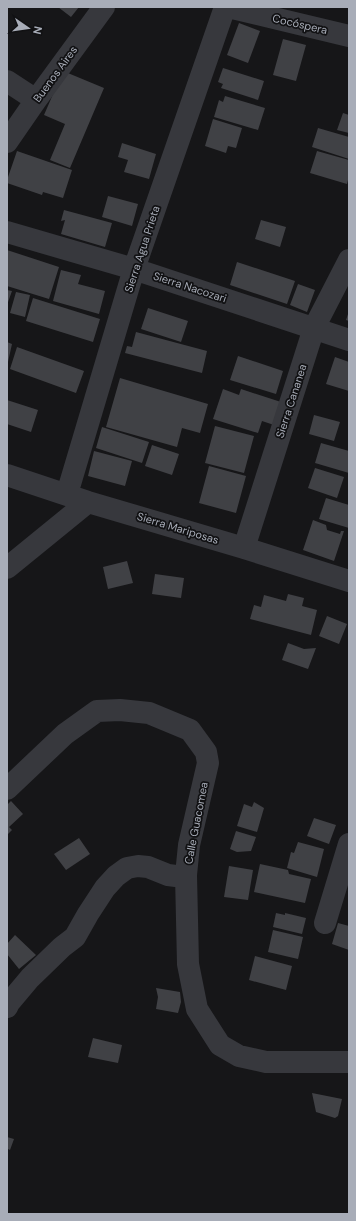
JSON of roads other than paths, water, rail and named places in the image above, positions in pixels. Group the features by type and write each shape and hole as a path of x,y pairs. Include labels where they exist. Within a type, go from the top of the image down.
{"street":[{"name":"Buenos Aires","path":"7,142 104,7"},
{"name":"Sierra Agua Prieta","path":"67,494 134,269 224,7"},
{"name":"Cocóspera","path":"228,7 295,15 349,36"},
{"path":"7,81 36,100"},
{"name":"Sierra Nacozari","path":"7,232 134,269 349,340"},
{"name":"Sierra Cananea","path":"244,548 314,328 349,260"},
{"name":"Sierra Mariposas","path":"7,475 88,502 349,581"},
{"path":"7,568 17,552 88,502"},
{"name":"Calle Guacomea","path":"7,789 65,734 97,711 120,710 149,713 190,730 206,752 208,763 189,845 186,875 188,964 197,1009 220,1045 238,1056 266,1062 349,1062"},
{"path":"324,923 349,844"},
{"path":"7,1007 30,978 62,947 75,938 105,888 116,876 127,868 138,866 168,875 186,875"}]}
